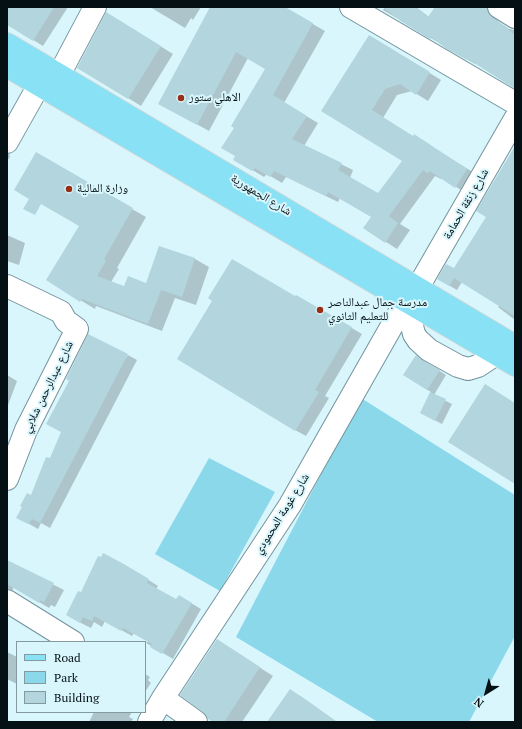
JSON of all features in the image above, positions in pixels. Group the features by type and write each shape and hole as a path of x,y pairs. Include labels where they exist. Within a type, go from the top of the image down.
{"main road":[{"name":"شارع الجمهورية","path":"7,44 412,295"},
{"name":"شارع الجمهورية","path":"7,66 412,295 505,350 515,365"}],"street":[{"path":"59,75 95,7"},
{"path":"351,7 515,103"},
{"path":"499,7 515,16"},
{"path":"7,142 39,85"},
{"name":"شارع زنقة الحمامة","path":"412,295 515,119"},
{"name":"شارع عبدالرحمن شلابي","path":"7,286 61,312 66,321 76,328 26,430 7,479"},
{"path":"412,295 414,334 429,350 458,366 468,369 478,366 505,350"},
{"name":"شارع غومة المحمودي","path":"149,722 163,698 290,505 412,295"},
{"path":"7,601 71,641"},
{"path":"163,698 196,722"}],"green space":[{"path":"361,398 515,495 515,636 469,722 378,722 236,637"},
{"path":"209,458 275,492 220,591 155,554"}],"building":[{"path":"7,7 54,7 33,41 7,25"},
{"path":"210,7 285,7 313,23 273,95 307,116 292,139 342,163 338,170 378,193 402,161 321,111 369,35 430,72 416,95 400,84 385,89 372,110 413,136 414,134 467,169 455,188 430,171 428,173 423,170 389,216 398,223 385,243 363,228 371,217 328,192 326,196 274,171 270,177 255,168 252,171 233,160 235,156 221,148 234,128 231,126 265,69 236,52 197,125 158,104"},
{"path":"383,7 415,7 428,17 435,7 487,7 488,13 492,17 515,35 515,89 468,59 467,60 447,49 431,37 430,39 402,22"},
{"path":"106,12 161,46 128,99 77,68"},
{"path":"515,146 515,316 454,278 449,286 437,279 446,264 454,268 486,217 476,211"},
{"path":"36,152 133,208 104,259 106,261 97,276 124,286 128,276 146,283 159,246 195,258 182,297 161,290 148,324 82,299 80,302 46,280 79,226 41,204 35,215 23,209 29,199 14,190"},
{"path":"232,259 352,327 315,390 319,392 295,431 177,359 212,301 208,298"},
{"path":"88,334 128,354 40,523 32,519 28,524 16,518 27,493 31,495 46,457 50,458 61,432 46,424 69,381 66,379"},
{"path":"416,355 423,361 440,370 427,390 403,375"},
{"path":"485,384 515,403 515,484 448,442"},
{"path":"430,392 446,399 435,421 420,413"},
{"path":"103,553 149,579 147,583 176,599 179,595 192,603 162,654 150,647 152,644 123,628 121,631 94,616 92,621 83,617 80,623 66,615 78,591 81,592 98,556 101,557"},
{"path":"7,560 54,583 44,602 41,600 39,603 7,584"},
{"path":"217,639 260,667 224,722 213,722 208,719 203,712 180,695"},
{"path":"290,689 337,722 267,722"}],"place":[{"name":"الاهلي ستور","path":"181,98"},
{"name":"وزارة المالية","path":"69,189"},
{"name":"مدرسة جمال عبدالناصر للتعليم الثانوي","path":"320,310"}]}
